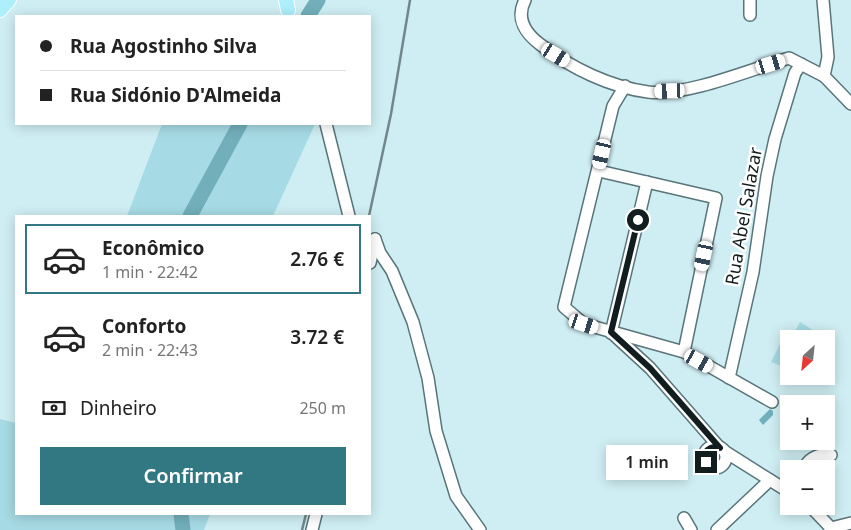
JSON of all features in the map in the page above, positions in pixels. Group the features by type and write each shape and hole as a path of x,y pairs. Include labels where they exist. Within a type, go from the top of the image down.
{"main road":[{"path":"0,10 9,0"}],"street":[{"path":"524,0 520,14 527,34 581,71 625,86 649,92 670,91 701,84 789,58 824,76 851,104"},
{"path":"750,0 750,15"},
{"path":"824,0 828,57 824,76"},
{"name":"Rua Abel Salazar","path":"730,378 753,272 767,176 775,139 795,72 801,64"},
{"path":"625,86 614,106 564,307 584,324 684,352 772,402"},
{"path":"326,125 349,215"},
{"path":"599,170 716,198 684,352"},
{"path":"611,332 647,182"},
{"path":"371,250 372,238"},
{"path":"372,238 392,271 413,322 428,378 436,431 456,496 480,530"},
{"path":"611,332 650,368 722,449 780,486"},
{"path":"810,460 817,455 831,455"},
{"path":"717,530 770,480"},
{"path":"312,530 316,515"},
{"path":"818,515 830,529 851,523"},
{"path":"684,518 692,530"}],"shaded area":[{"path":"162,125 315,125 273,215 127,215"},
{"path":"800,322 813,330 796,330"},
{"path":"780,344 780,366 771,362"},
{"path":"770,409 773,411 773,415 763,425 759,420"},
{"path":"0,419 15,423 15,515 210,515 204,530 0,530"}],"waterway":[{"path":"309,15 318,0"},
{"path":"191,215 239,125"},
{"path":"181,515 183,530"}],"railway":[{"path":"369,215 391,114 410,0"},
{"path":"302,530 306,515"}],"route":[{"path":"638,220 611,332 650,368 720,448 714,446 707,449 704,456 706,462"}]}
